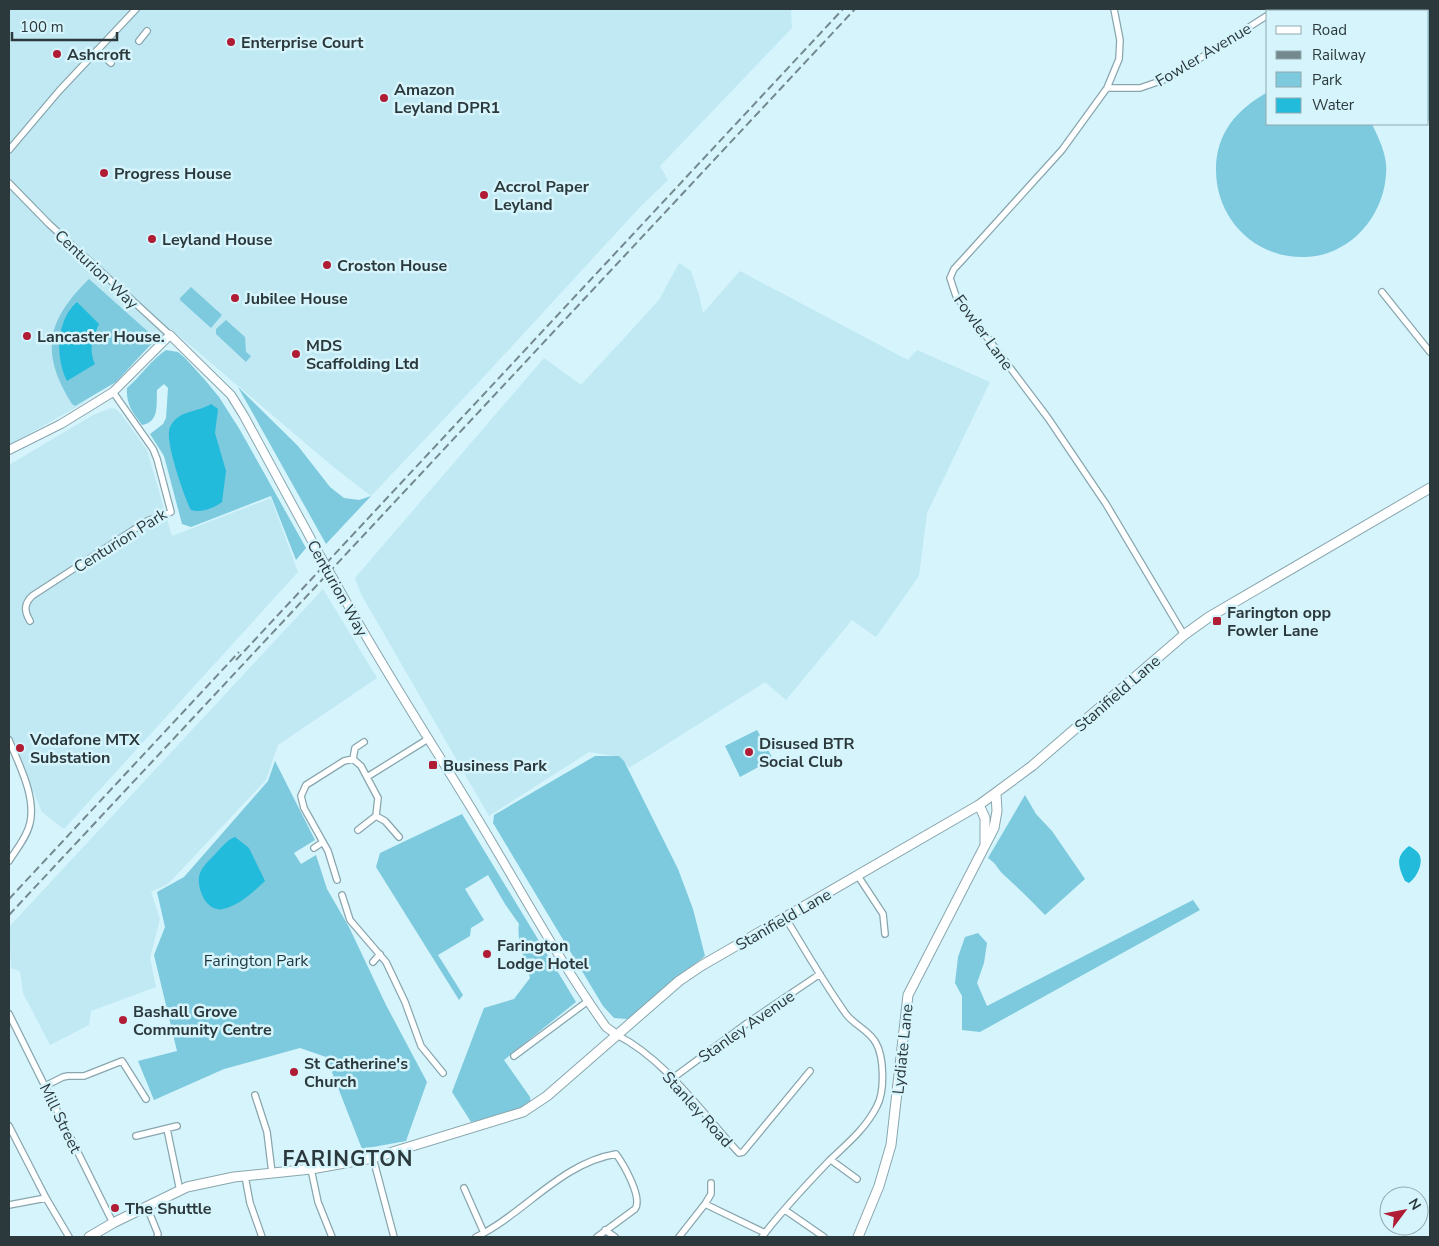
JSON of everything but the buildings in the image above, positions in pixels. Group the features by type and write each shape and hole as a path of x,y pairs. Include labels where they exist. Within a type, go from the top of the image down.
{"main road":[{"name":"Stanifield Lane","path":"89,1237 180,1191 201,1183 311,1169 373,1158 523,1112 547,1096 679,981 701,966 996,794 1032,766 1184,635 1209,617 1430,488"},
{"name":"Lydiate Lane","path":"858,1237 880,1186 891,1145 908,995 994,828 996,820 996,794"},
{"name":"Lydiate Lane","path":"979,805 985,818 985,844"}],"street":[{"path":"9,150 57,93 136,9"},
{"name":"Fowler Lane","path":"1114,9 1120,40 1119,59 1106,88 1067,144 954,269 950,278 956,296 1048,418 1106,504 1184,635"},
{"name":"Fowler Avenue","path":"1106,88 1140,88 1169,78 1266,15"},
{"path":"138,41 148,31"},
{"path":"97,50 111,62"},
{"name":"Centurion Way","path":"9,183 231,395 383,665 588,1001 606,1027 617,1035"},
{"path":"1382,292 1430,352"},
{"path":"9,450 61,424 112,392 170,335"},
{"name":"Centurion Park","path":"30,621 25,609 26,602 32,596 146,521 171,512 153,449 112,392"},
{"path":"367,777 428,739"},
{"path":"9,740 28,789 30,804 30,824 9,861"},
{"path":"353,759 356,748 364,742"},
{"path":"353,759 361,766 378,798 376,816 358,830"},
{"path":"337,880 328,851 304,808 301,796 306,785 344,761 353,759"},
{"path":"376,816 386,820 398,838"},
{"path":"314,848 323,842"},
{"path":"858,876 883,914 885,934"},
{"path":"342,895 350,920 386,962 405,1002 421,1046 443,1073"},
{"path":"705,1204 764,1235 831,1160 860,1133 878,1104 883,1077 880,1053 876,1043 870,1035 848,1016 785,918"},
{"path":"373,962 380,954"},
{"name":"Stanley Avenue","path":"673,1078 746,1024 820,974"},
{"path":"514,1056 588,1001"},
{"name":"Mill Street","path":"9,1014 114,1223"},
{"name":"Stanley Road","path":"617,1035 630,1042 673,1078 739,1153 743,1152 810,1071"},
{"path":"45,1086 63,1077 84,1076 122,1061 146,1099"},
{"path":"255,1095 267,1132 272,1173"},
{"path":"9,1126 46,1198 69,1237"},
{"path":"136,1136 177,1126"},
{"path":"167,1129 180,1191"},
{"path":"476,1237 571,1172 616,1154 638,1196 638,1204 635,1209 597,1237"},
{"path":"373,1158 394,1237"},
{"path":"831,1160 858,1179"},
{"path":"311,1169 318,1202 332,1237"},
{"path":"245,1176 250,1203 262,1237"},
{"path":"679,1237 711,1194 711,1183"},
{"path":"464,1188 484,1233"},
{"path":"9,1205 46,1198"},
{"path":"147,1207 158,1234 157,1237"},
{"path":"785,1210 824,1237"},
{"path":"605,1230 615,1237"}],"shaded area":[{"path":"9,9 791,9 792,28 660,166 668,180 641,206 371,496 331,465 171,329 82,404 9,445"},
{"path":"679,263 691,271 703,313 740,271 908,360 917,350 990,382 927,513 919,576 876,637 852,620 786,700 765,682 629,768 620,757 589,752 489,816 361,594 355,578 544,358 581,385 659,300"},
{"path":"111,408 116,409 121,414 147,450 172,536 271,498 298,572 64,829 42,812 9,734 9,465 93,415"},
{"path":"323,589 377,678 278,745 266,780 168,884 151,892 160,919 150,958 156,987 91,1011 89,1025 50,1045 23,993 20,971 11,968 9,927"}],"green space":[{"path":"1430,9 1430,122 1429,10 1415,10"},
{"path":"1266,93 1266,125 1372,125 1384,154 1386,174 1384,188 1380,201 1367,225 1346,244 1321,255 1300,257 1281,255 1263,248 1248,238 1234,224 1218,190 1217,157 1224,134 1230,124 1238,114"},
{"path":"89,279 153,336 153,342 116,382 75,406 62,386 55,369 52,338 56,324 64,309"},
{"path":"191,287 222,315 211,328 180,300"},
{"path":"226,320 245,337 246,352 251,356 246,362 216,334 216,329"},
{"path":"166,350 178,352 185,358 219,397 240,430 306,548 296,560 271,496 191,527 182,524 164,456 150,434 163,424 166,418 168,388 164,384 157,390 156,412 152,420 142,425 130,408 127,394 127,388"},
{"path":"238,387 298,446 330,487 344,498 359,500 371,496 326,544"},
{"name":"Disused BTR Social Club","path":"757,730 773,759 740,777 725,746"},
{"path":"595,756 619,756 624,761 678,869 693,909 705,956 627,1019 614,1018 603,1006 493,823 494,815"},
{"name":"Farington Park","path":"275,761 315,840 294,853 301,864 316,855 327,889 349,927 386,1005 427,1082 406,1141 362,1149 326,1057 300,1048 224,1069 154,1100 138,1061 177,1051 154,955 165,927 157,892 184,877 268,781"},
{"path":"1025,795 1036,814 1052,831 1085,879 1045,915 988,858"},
{"path":"462,814 576,1002 504,1060 530,1097 531,1105 471,1122 452,1092 484,1008 514,999 530,978 520,944 519,924 488,875 465,889 484,920 471,928 470,936 438,955 463,995 459,1000 376,867 380,853"},
{"path":"1193,900 1200,910 980,1032 962,1030 962,996 955,983 958,957 965,937 978,933 987,943 984,963 977,983 987,1006"}],"water":[{"path":"77,302 99,324 93,339 92,348 95,364 67,381 63,372 59,351 61,329 70,310"},
{"path":"211,404 218,409 215,433 226,471 222,502 208,509 195,511 191,510 180,483 173,459 169,431 172,423 178,417"},
{"path":"235,837 249,848 265,881 241,901 223,909 217,909 207,903 203,897 199,885 200,873 205,864 223,845"},
{"path":"1409,846 1418,853 1421,861 1417,874 1409,883 1405,881 1399,862 1401,854"}],"railway":[{"path":"236,660 843,9"},
{"path":"9,915 855,9"},
{"path":"9,899 239,652"}],"place":[{"name":"Enterprise Court","path":"231,42"},
{"name":"Ashcroft","path":"57,54"},
{"name":"Amazon Leyland DPR1","path":"384,98"},
{"name":"Progress House","path":"104,173"},
{"name":"Accrol Paper Leyland","path":"484,195"},
{"name":"Leyland House","path":"152,239"},
{"name":"Croston House","path":"327,265"},
{"name":"Jubilee House","path":"235,298"},
{"name":"Lancaster House.","path":"27,336"},
{"name":"MDS Scaffolding Ltd","path":"296,354"},
{"name":"Farington opp Fowler Lane","path":"1217,621"},
{"name":"Vodafone MTX Substation","path":"20,748"},
{"name":"Disused BTR Social Club","path":"749,752"},
{"name":"Business Park","path":"433,765"},
{"name":"Farington Lodge Hotel","path":"487,954"},
{"name":"Bashall Grove Community Centre","path":"123,1020"},
{"name":"St Catherine's Church","path":"294,1072"},
{"name":"The Shuttle","path":"115,1208"}],"district":[{"name":"FARINGTON","path":"348,1159"}]}
